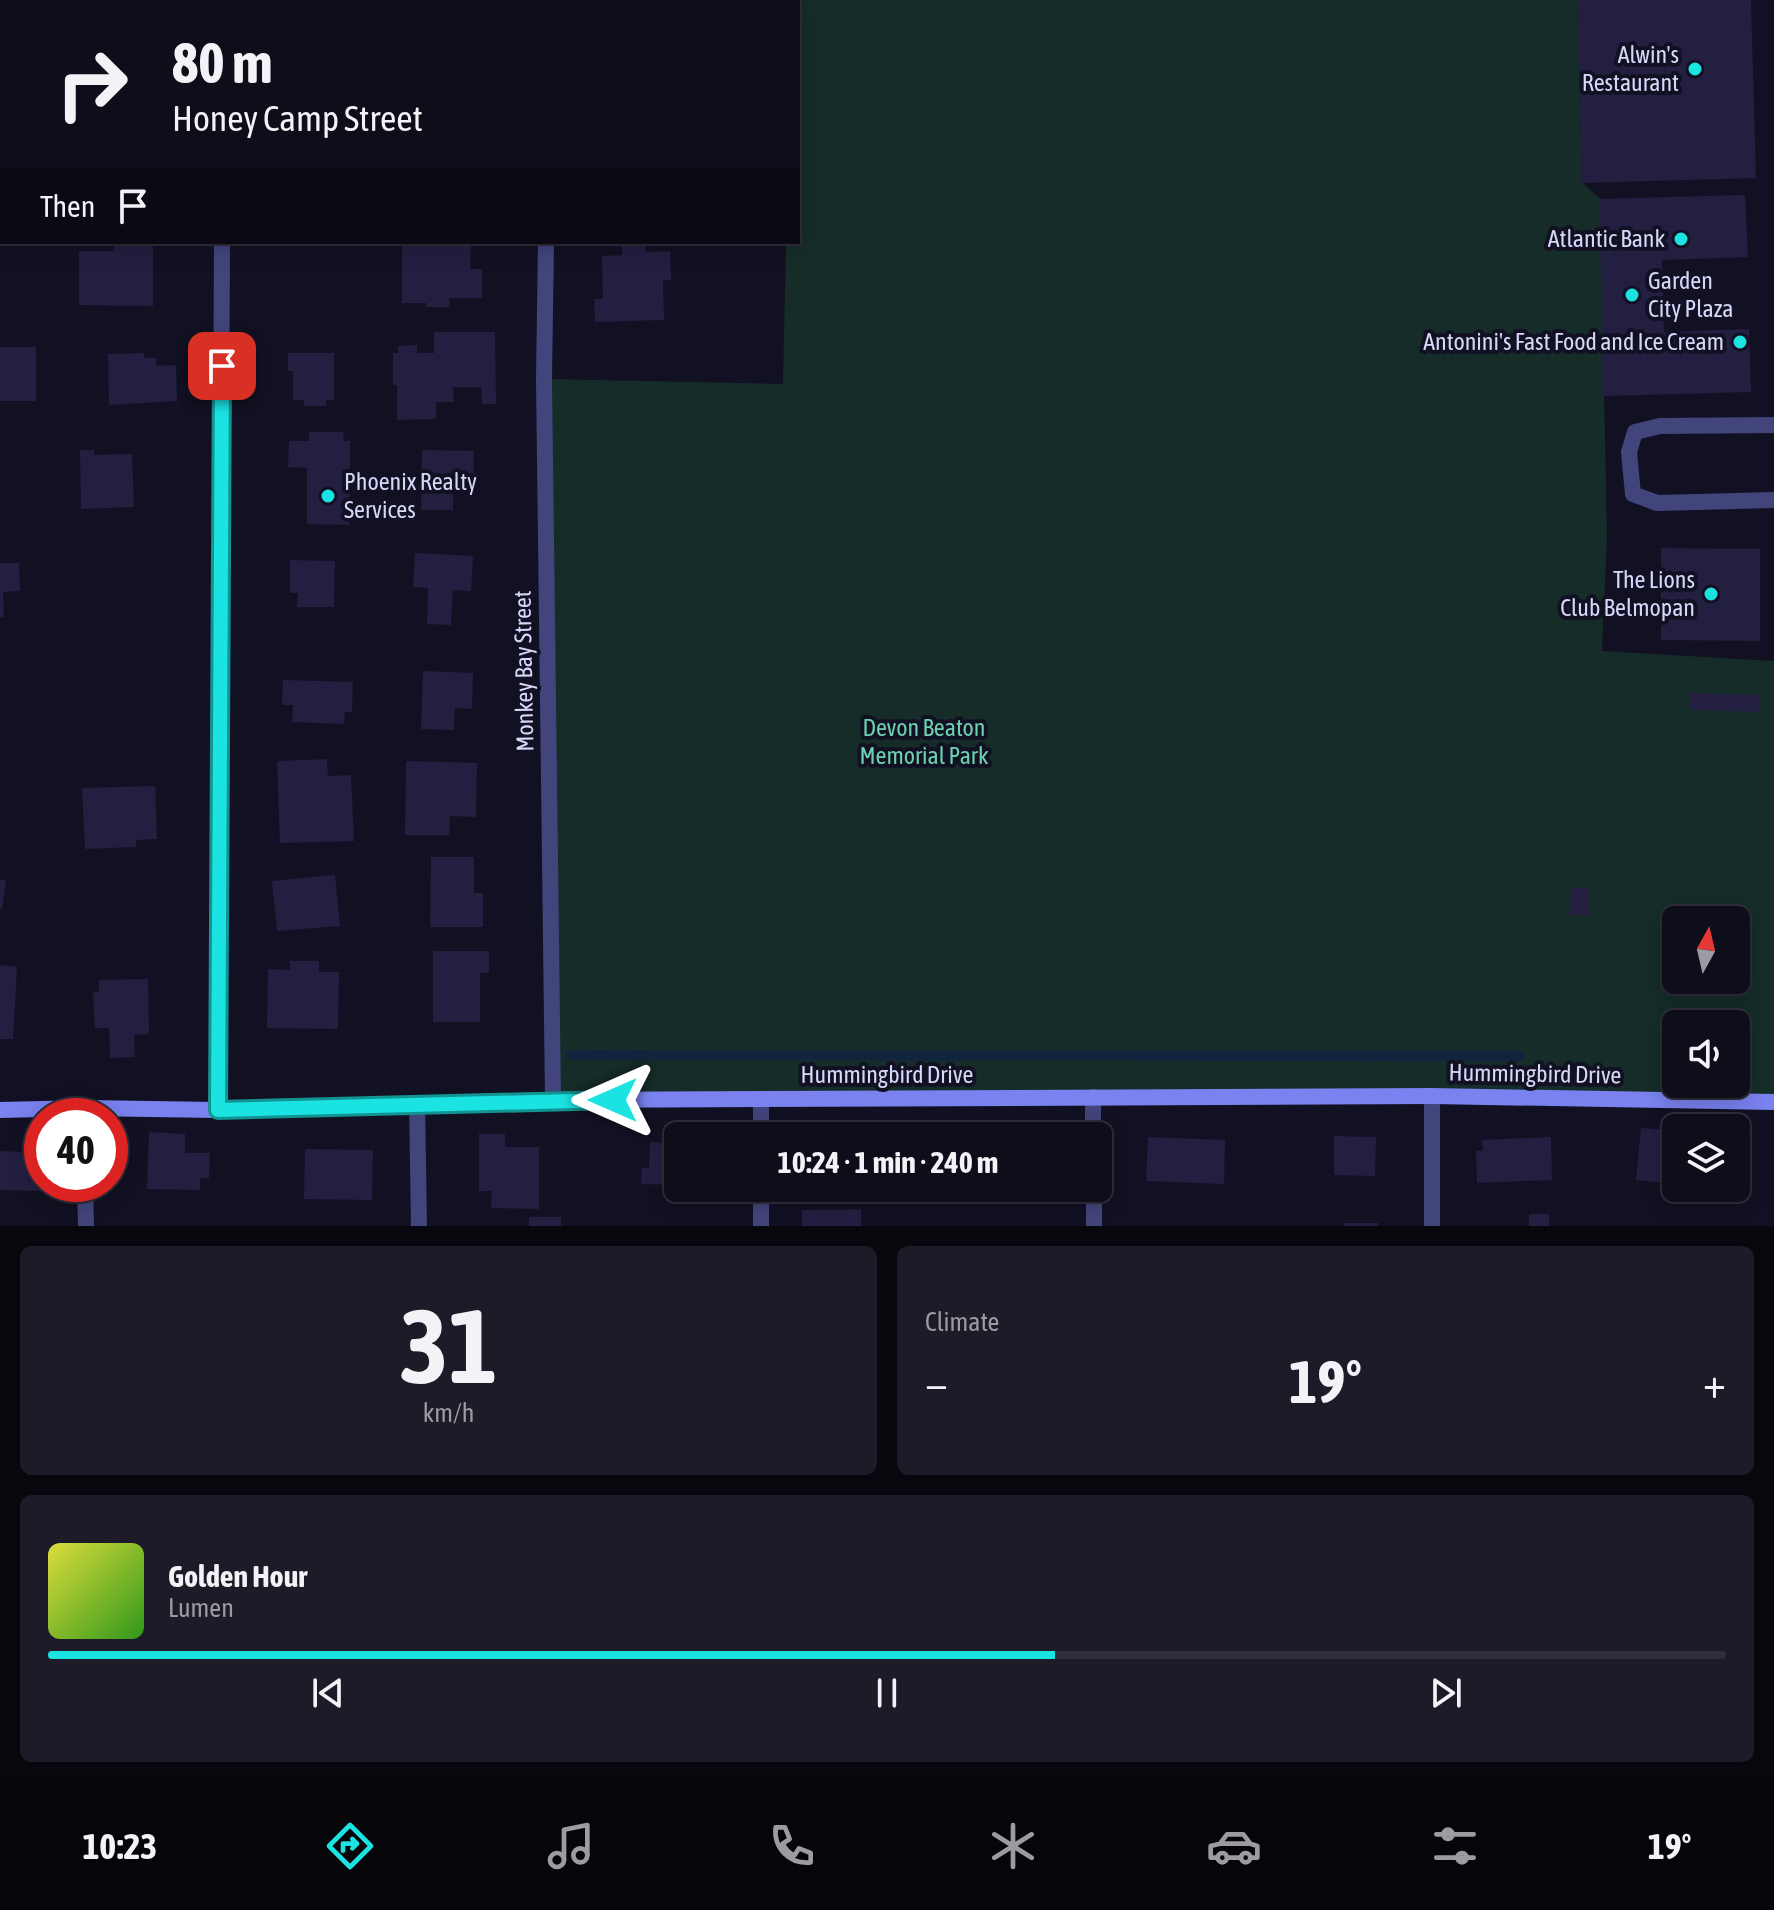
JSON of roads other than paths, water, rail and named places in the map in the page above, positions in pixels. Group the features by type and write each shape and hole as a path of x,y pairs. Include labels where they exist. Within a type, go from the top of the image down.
{"street":[{"path":"218,1110 222,244"},
{"name":"Monkey Bay Street","path":"546,244 544,379 553,1100"},
{"path":"1774,425 1660,426 1635,432 1629,452 1633,494 1657,503 1774,500"},
{"path":"1432,1096 1432,1226"},
{"name":"Hummingbird Drive","path":"128,1111 553,1100 1432,1096 1774,1102"},
{"path":"1093,1097 1093,1122"},
{"path":"761,1100 761,1122"},
{"path":"417,1103 419,1226"},
{"name":"Hummingbird Drive","path":"0,1110 24,1111"},
{"path":"85,1202 86,1226"},
{"path":"761,1202 761,1226"},
{"path":"1094,1202 1094,1226"}],"waterway":[{"path":"570,1055 1519,1056"}],"place":[{"name":"Alwin's Restaurant","path":"1695,69"},
{"name":"Atlantic Bank","path":"1681,239"},
{"name":"Garden City Plaza","path":"1632,295"},
{"name":"Antonini's Fast Food and Ice Cream","path":"1740,342"},
{"name":"Phoenix Realty Services","path":"328,496"},
{"name":"The Lions Club Belmopan","path":"1711,594"}],"park label":[{"name":"Devon Beaton Memorial Park","path":"924,742"}]}
